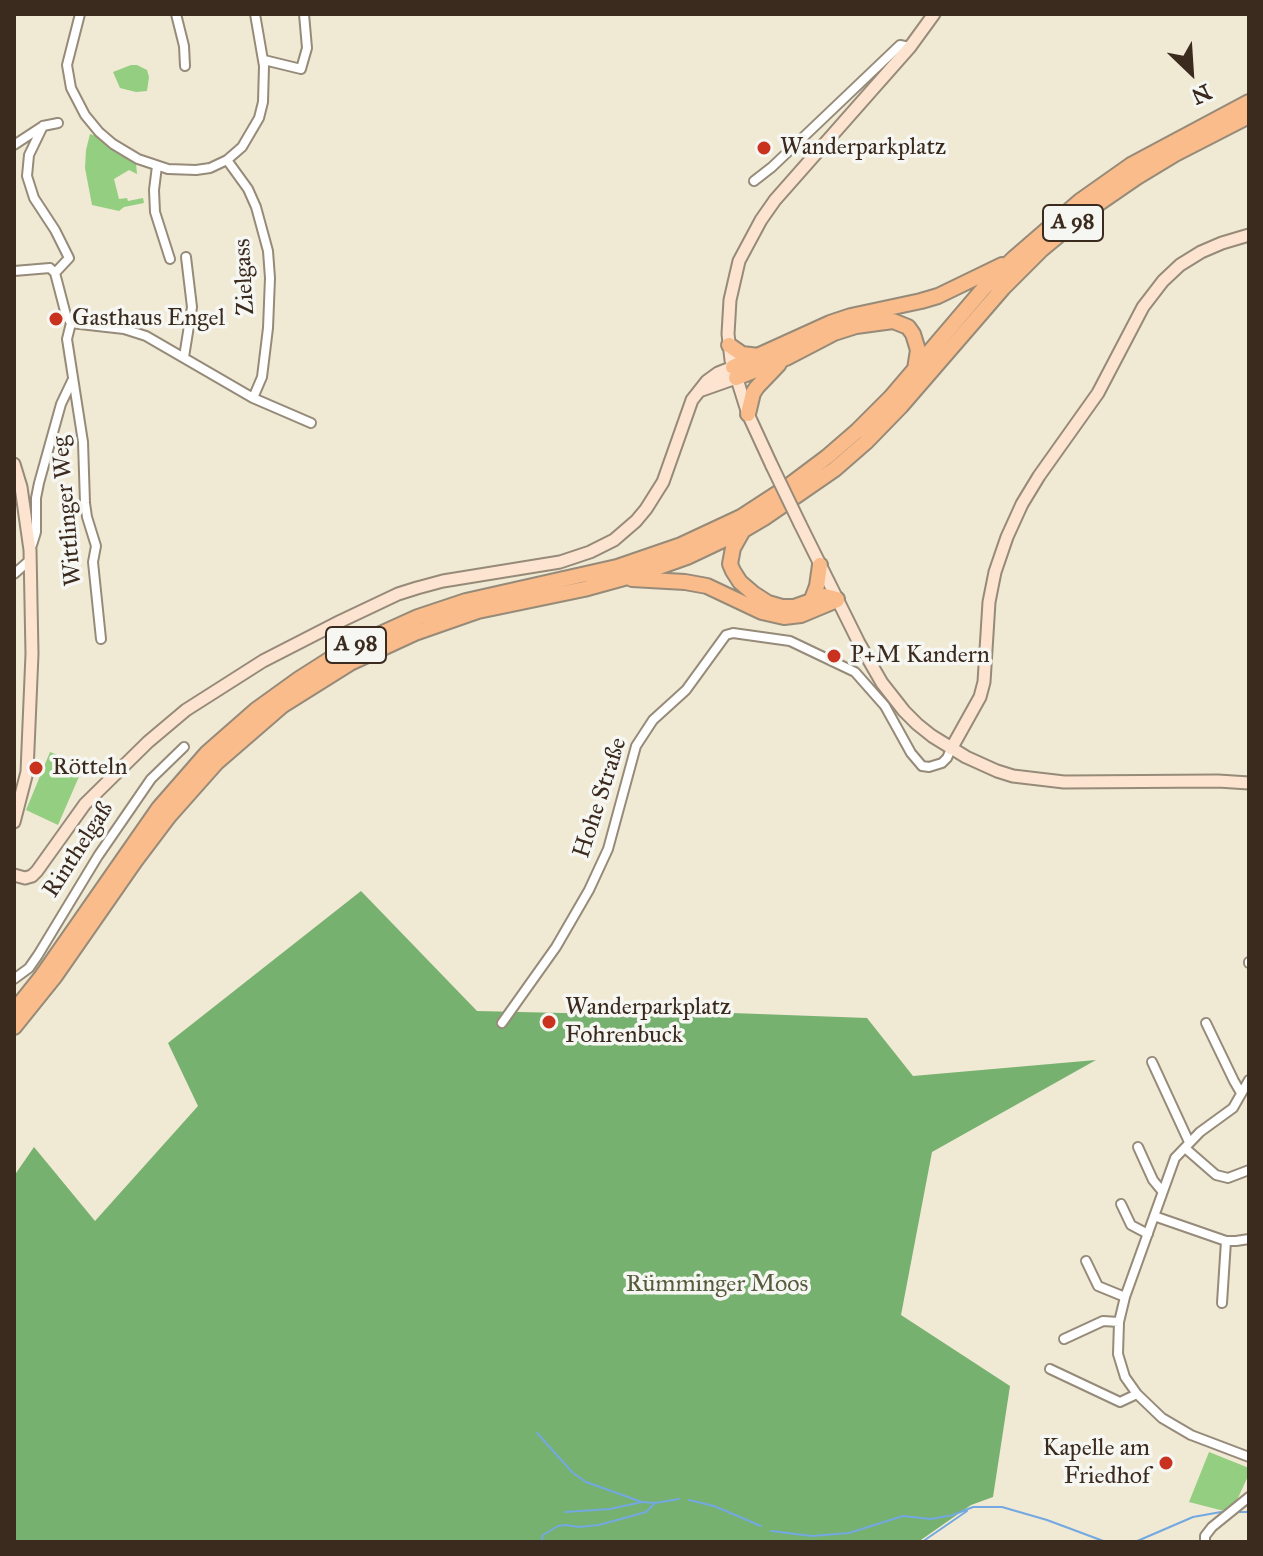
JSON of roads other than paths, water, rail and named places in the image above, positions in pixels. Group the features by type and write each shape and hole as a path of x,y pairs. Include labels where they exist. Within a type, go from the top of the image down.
{"highway":[{"name":"A 98","path":"14,1011 144,828 256,710 343,651 418,617 466,601 639,560 712,532 741,517 827,457 866,423 984,288 1080,201 1131,165 1249,102"},
{"name":"A 98","path":"211,758 327,676 383,646 478,611 622,579 687,557 742,531 835,469 866,442 1003,288 1042,249 1089,210 1150,169 1249,116"},
{"path":"734,372 759,356 830,323 938,296 1013,259"},
{"path":"734,372 786,358 834,333 856,326 893,321 908,327 913,334 918,350 915,369"},
{"path":"729,345 742,354 759,356"},
{"path":"748,414 757,387 786,358"},
{"path":"742,531 730,555 733,571 740,582 768,603 794,607 825,596 837,600"},
{"path":"812,599 820,565"},
{"path":"622,579 707,586 762,612 784,617 801,615 837,600"},
{"name":"A 98","path":"14,1027 55,976 197,774"}],"street":[{"path":"80,14 67,65 75,98 99,132 113,144 138,159 177,170 210,168 227,160 242,147 259,118 263,102 264,60 255,14"},
{"path":"176,14 184,46 185,66"},
{"path":"264,60 301,69 307,48 304,14"},
{"path":"934,14 910,47 775,200 739,261 733,280 728,321 729,345 748,414 876,674 917,724 951,749 1013,776 1096,783 1249,783"},
{"path":"754,181 900,45 910,47"},
{"path":"27,164 23,151 14,146 43,126 58,123"},
{"path":"43,126 31,146 27,176 30,190 69,258 55,273"},
{"name":"Zielgass","path":"227,160 248,189 268,251 268,328 262,377 253,398"},
{"path":"157,166 155,212 170,259"},
{"path":"951,749 980,697 995,572 1022,504 1098,393 1143,307 1163,281 1180,265 1201,252 1249,235"},
{"path":"184,357 192,307 186,257"},
{"path":"14,271 50,268 55,273 71,323 124,329 146,336 253,398 311,423"},
{"name":"Wittlinger Weg","path":"71,323 67,339 83,442 85,503 96,546 93,562 101,639"},
{"path":"14,875 32,876 85,804 165,727 263,661 353,615 417,588 560,562 614,540 641,515 663,482 688,410 698,392 718,373 734,372"},
{"path":"14,574 30,555 36,532 39,483 61,404 72,380"},
{"path":"14,464 21,487 30,555 32,654 27,772 14,822"},
{"name":"Hohe Straße","path":"502,1023 556,947 589,890 608,849 636,746 653,720 686,690 726,635 733,633 790,641 855,672 885,706 911,753 922,766 942,763 951,749"},
{"name":"Rinthelgaß","path":"14,979 29,968 38,955 98,856 151,779 184,747"},
{"path":"1206,1023 1241,1093"},
{"path":"1152,1062 1187,1145 1216,1175 1228,1178 1249,1170"},
{"path":"1249,1080 1233,1108 1175,1158 1125,1297 1119,1322 1118,1354 1125,1377 1137,1394 1162,1418 1191,1435 1249,1457"},
{"path":"1138,1147 1153,1180 1162,1191"},
{"path":"1121,1204 1131,1225 1148,1234"},
{"path":"1154,1216 1226,1241 1249,1239"},
{"path":"1222,1303 1226,1241"},
{"path":"1086,1261 1098,1286 1125,1297"},
{"path":"1064,1339 1103,1321 1119,1322"},
{"path":"1050,1369 1120,1402 1137,1394"},
{"path":"1205,1542 1205,1536 1212,1527 1249,1497"}],"waterway":[{"path":"537,1433 573,1473 586,1482 642,1502"},
{"path":"565,1512 679,1499"},
{"path":"689,1500 714,1506 761,1526"},
{"path":"541,1542 543,1535 558,1526 599,1525 646,1512 655,1503"},
{"path":"771,1531 812,1536 849,1533 903,1516 931,1519 973,1507 1002,1507 1106,1542"},
{"path":"922,1542 967,1511"},
{"path":"1135,1542 1193,1517 1221,1512"},
{"path":"1237,1512 1249,1512"}],"place":[{"name":"Wanderparkplatz","path":"764,148"},
{"name":"Gasthaus Engel","path":"56,319"},
{"name":"P+M Kandern","path":"834,656"},
{"name":"Rötteln","path":"36,768"},
{"name":"Wanderparkplatz Fohrenbuck","path":"549,1022"},
{"name":"Kapelle am Friedhof","path":"1166,1463"}],"park label":[{"name":"Rümminger Moos","path":"717,1285"}]}
